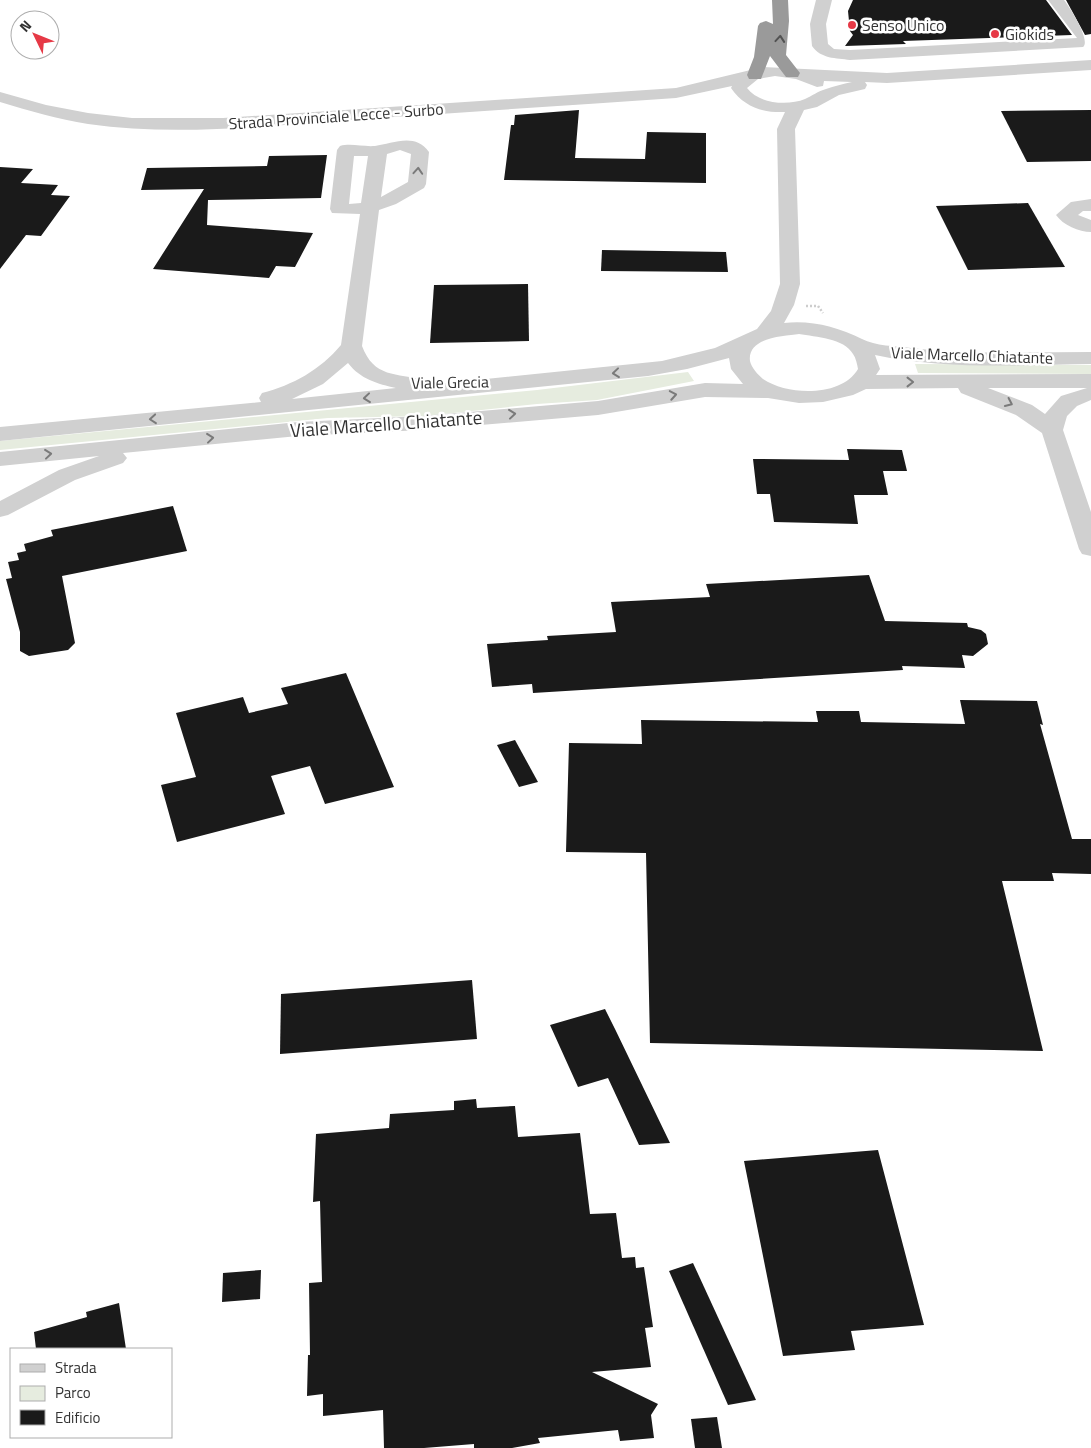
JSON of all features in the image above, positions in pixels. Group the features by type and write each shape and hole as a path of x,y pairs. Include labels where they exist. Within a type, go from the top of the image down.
{"highway":[{"path":"751,76 762,58 768,9 765,0"},
{"path":"780,0 781,21 778,55 798,74"}],"street":[{"path":"824,0 818,24 820,46 830,53 850,56 1087,45 1086,38 1056,0"},
{"path":"1000,48 1014,70"},
{"path":"798,74 887,78 1091,64"},
{"name":"Strada Provinciale Lecce - Surbo","path":"0,97 42,110 97,120 180,124 238,122 676,93 773,72 798,74"},
{"path":"798,74 821,84 824,90 823,95 887,78"},
{"path":"751,76 741,83 742,94 764,104 786,129"},
{"name":"Strada Provinciale Lecce - Surbo","path":"676,93 764,104 797,106 818,100 823,95"},
{"path":"756,338 776,323 785,306 790,284 786,129 797,106"},
{"path":"410,145 420,152 417,184 402,195 370,208 352,211 339,210 346,150 378,151 391,146 410,145"},
{"path":"214,413 244,403 291,393 339,362 351,346 378,151"},
{"path":"1091,205 1078,206 1065,215 1084,226 1091,226"},
{"path":"790,284 803,309 814,322 835,334"},
{"name":"Viale Marcello Chiatante","path":"0,434 536,381 691,363 718,356 756,338 781,330 799,328 835,334 854,344 882,351 901,353 978,358 1091,358"},
{"name":"Viale Marcello Chiatante","path":"756,338 740,352 739,362 744,373 755,383 771,391 791,396 812,398 832,396 849,390 861,382 868,373 869,363 864,353 854,344"},
{"name":"Viale Grecia","path":"351,346 356,360 389,381 417,386 472,381 536,381"},
{"name":"Viale Marcello Chiatante","path":"861,382 1091,381"},
{"path":"946,382 980,391 1024,410 1052,430"},
{"name":"Viale Marcello Chiatante","path":"0,459 298,428 422,423 598,408 705,390 771,391"},
{"path":"1091,393 1069,401 1056,414 1052,430 1091,549"},
{"path":"0,510 67,475 168,442"}],"green space":[{"path":"915,364 1091,365 1091,374 918,373"},
{"path":"688,372 694,381 597,400 537,404 425,416 328,418 0,450 0,441 537,390"}],"building":[{"path":"853,0 1046,0 1072,35 903,41 906,44 845,46 853,35 850,31 848,11"},
{"path":"1066,0 1091,0 1091,34 1085,35"},
{"path":"579,110 575,158 645,159 647,132 706,133 706,183 504,180 511,125 514,125 515,115"},
{"path":"1091,110 1091,161 1027,162 1001,111"},
{"path":"327,155 321,198 208,200 207,225 313,233 295,267 276,266 269,278 153,269 204,189 141,190 147,168 267,166 269,156"},
{"path":"0,167 33,169 21,183 58,185 51,195 70,196 41,236 26,235 0,269"},
{"path":"1028,203 1065,267 968,270 936,206"},
{"path":"602,250 726,252 728,272 601,271"},
{"path":"528,284 529,341 430,343 434,285"},
{"path":"847,449 902,450 907,471 883,471 888,495 854,495 858,524 774,522 770,494 757,494 753,459 849,460"},
{"path":"173,506 187,551 62,576 75,643 68,650 29,656 20,651 20,632 6,579 12,578 8,562 19,560 17,553 26,551 24,544 53,536 51,530"},
{"path":"869,575 885,621 967,623 968,627 981,630 986,634 988,644 973,656 962,655 965,668 902,666 903,670 533,693 532,684 492,687 487,644 548,640 547,636 616,632 611,602 710,597 706,584"},
{"path":"346,673 394,787 325,804 310,766 271,776 285,814 177,842 161,785 196,777 176,713 243,697 249,713 288,704 281,688"},
{"path":"960,700 1037,701 1043,725 1040,724 1072,839 1091,839 1091,874 1052,873 1054,881 1002,881 1043,1051 650,1043 646,853 566,852 569,743 642,744 641,720 818,722 816,711 859,711 861,722 965,724"},
{"path":"515,740 538,782 519,787 497,745"},
{"path":"472,980 477,1039 280,1054 281,994"},
{"path":"605,1009 670,1143 639,1145 608,1078 578,1087 550,1025"},
{"path":"476,1099 477,1108 515,1106 518,1137 580,1133 590,1214 616,1213 622,1258 635,1257 636,1268 644,1267 653,1327 645,1328 651,1367 592,1372 658,1404 651,1415 654,1438 620,1441 618,1430 538,1438 540,1443 512,1448 474,1448 474,1444 424,1448 384,1448 383,1410 323,1416 323,1394 307,1396 308,1355 310,1355 309,1283 322,1282 320,1201 313,1202 316,1134 389,1128 390,1114 454,1110 454,1101"},
{"path":"878,1150 924,1325 851,1331 855,1350 783,1356 744,1161"},
{"path":"693,1263 756,1400 728,1405 669,1271"},
{"path":"261,1270 260,1299 222,1302 223,1273"},
{"path":"119,1303 126,1348 36,1348 34,1332 87,1317 86,1312"},
{"path":"717,1417 722,1448 695,1448 691,1419"}],"place":[{"name":"Senso Unico","path":"852,25"},
{"name":"Giokids","path":"995,34"}]}
